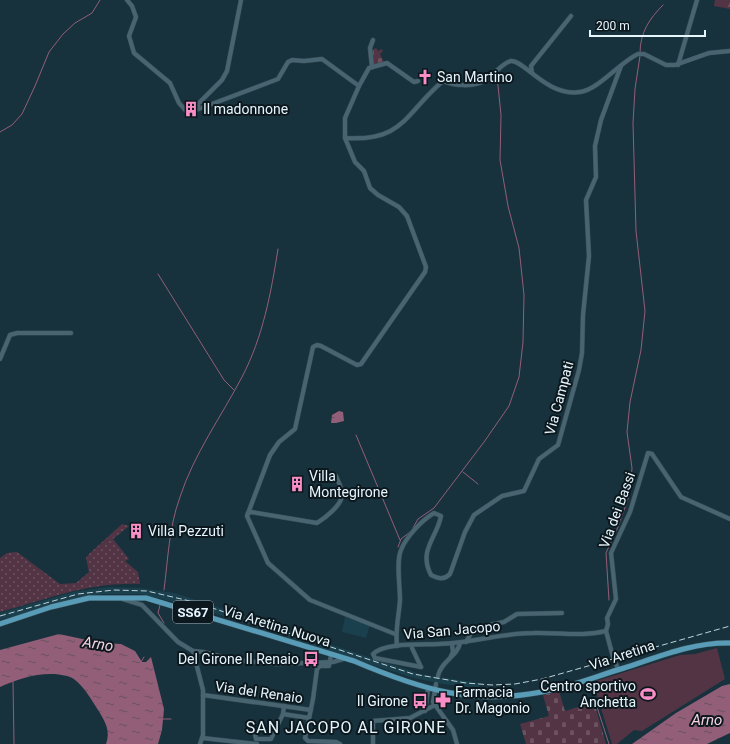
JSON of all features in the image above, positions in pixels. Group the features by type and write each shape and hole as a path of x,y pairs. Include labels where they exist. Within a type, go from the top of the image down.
{"main road":[{"name":"Via Aretina Nuova","path":"0,624 51,607 89,598 133,597 157,601 343,659 428,689"},
{"name":"Via Aretina","path":"428,689 478,696 516,696 551,690 617,666 685,648 730,643"}],"street":[{"path":"127,0 132,6 136,17 129,36 134,53 170,83 179,103 186,112 191,114 198,108 278,80 285,67 292,60 304,61 322,59 359,86"},
{"path":"198,108 198,104 222,80 227,71 241,0"},
{"path":"678,65 697,0"},
{"path":"524,67 531,66 571,16"},
{"path":"372,67 370,48 373,40"},
{"path":"447,86 484,81 509,61 515,61 557,90 581,92 638,54 644,54 666,65 678,65 709,53 730,51"},
{"path":"395,634 310,600 268,563 248,520 248,513 270,455 279,442 295,429 313,347 316,345 321,346 356,365 360,364 425,272 426,267 407,216 399,207 378,195 370,188 364,171 355,162 345,138 345,118 359,86 369,68 386,64 416,82"},
{"path":"531,66 532,74"},
{"name":"Via Campati","path":"397,646 395,634 400,599 400,552 405,542 428,516 434,513 441,516 430,541 426,556 431,575 442,579 446,578 450,574 465,532 474,515 502,496 524,491 539,459 558,445 579,370 582,353 583,314 589,240 586,200 596,177 595,146 600,120 621,66"},
{"path":"345,138 374,138 381,136 403,124 429,93 443,81 454,85"},
{"path":"0,359 10,335 17,333 71,333"},
{"name":"Via dei Bassi","path":"614,657 606,631 608,624 607,618 616,600 612,553 630,512 648,453 652,454 659,462 672,486 681,497 730,519"},
{"path":"248,513 251,512 317,522 327,515 342,497 336,476"},
{"path":"113,597 142,605 178,642 193,651 232,659 268,663 329,662 343,659"},
{"path":"466,642 474,628 504,622 517,614 562,613"},
{"name":"Via San Jacopo","path":"412,648 421,667 383,660 374,656 374,653 376,652 410,644 452,644 522,633 590,634 606,631"},
{"path":"438,676 441,667 458,650 460,643"},
{"path":"450,657 453,652 452,644"},
{"path":"193,651 203,695 202,738 200,744"},
{"path":"330,655 329,666 320,666 318,668 305,738 306,740 336,742 340,744"},
{"path":"436,684 433,702 453,730 457,744"},
{"path":"425,711 428,689"},
{"name":"Via del Renaio","path":"203,695 311,710"},
{"path":"254,730 256,739 271,739 283,714 284,706"},
{"path":"373,744 373,720 410,718 437,706"},
{"path":"283,714 309,718"},
{"path":"202,738 257,744"}],"shaded area":[{"path":"108,587 140,588 175,593 420,674 479,683 479,688 442,684 410,677 198,608 140,594 103,594 79,598 0,620 0,613 73,592"},
{"path":"345,617 370,625 366,638 342,632"}],"green space":[{"path":"715,0 730,0 730,9 714,6"},
{"path":"376,48 378,51 382,49 383,51 380,54 384,62 374,66 372,50"},
{"path":"122,524 129,526 113,539 129,559 125,561 138,572 140,584 103,586 69,592 0,612 0,558 7,553 17,552 60,584 76,583 89,572 86,558 89,554"},
{"name":"Centro sportivo Anchetta","path":"717,648 725,679 642,731 634,730 617,744 612,744 593,682 680,655 695,654"},
{"path":"559,691 565,711 594,702 606,744 526,744 520,724 549,716 543,695"}],"water":[{"path":"339,411 343,412 344,421 331,423 332,415"},
{"path":"59,634 101,643 121,644 135,651 142,662 146,662 151,657 164,709 162,730 158,744 106,744 108,730 103,718 81,685 67,676 59,674 41,674 24,678 0,687 0,650"},
{"name":"Arno","path":"730,684 730,733 707,744 632,744 676,713 722,686"}],"waterway":[{"path":"0,132 12,125 22,114 49,52 63,34 75,23 92,13 100,0"},
{"path":"640,53 640,46 646,27 663,5"},
{"path":"609,600 606,553 618,527 630,493 632,468 627,432 630,402 641,350 645,311 636,231 633,123 635,89 640,56"},
{"path":"413,528 418,519 434,508 484,442 509,406 519,377 523,342 524,295 519,248 508,206 500,160 501,115 497,76"},
{"path":"164,590 171,531 176,508 186,481 200,451 234,392 256,346 269,298 278,249"},
{"path":"158,274 224,380 234,390"},
{"path":"356,435 400,540"},
{"path":"463,472 478,484"},
{"path":"398,547 401,539 410,532"},
{"path":"160,605 158,613 164,623"},
{"path":"141,662 144,657"},
{"path":"13,681 14,744"},
{"path":"595,701 609,744"},
{"path":"162,719 171,719"}],"railway":[{"path":"0,616 78,594 114,590 147,591 194,602 413,674 466,683 492,685 515,684 542,679 730,626"}],"place":[{"name":"San Martino","path":"425,77"},
{"name":"Il madonnone","path":"191,109"},
{"name":"Villa Montegirone","path":"297,484"},
{"name":"Villa Pezzuti","path":"136,531"},
{"name":"Del Girone Il Renaio","path":"311,659"},
{"name":"Centro sportivo Anchetta","path":"648,694"},
{"name":"Farmacia Dr. Magonio","path":"443,700"},
{"name":"Il Girone","path":"420,701"}],"district":[{"name":"SAN JACOPO AL GIRONE","path":"346,727"}]}
